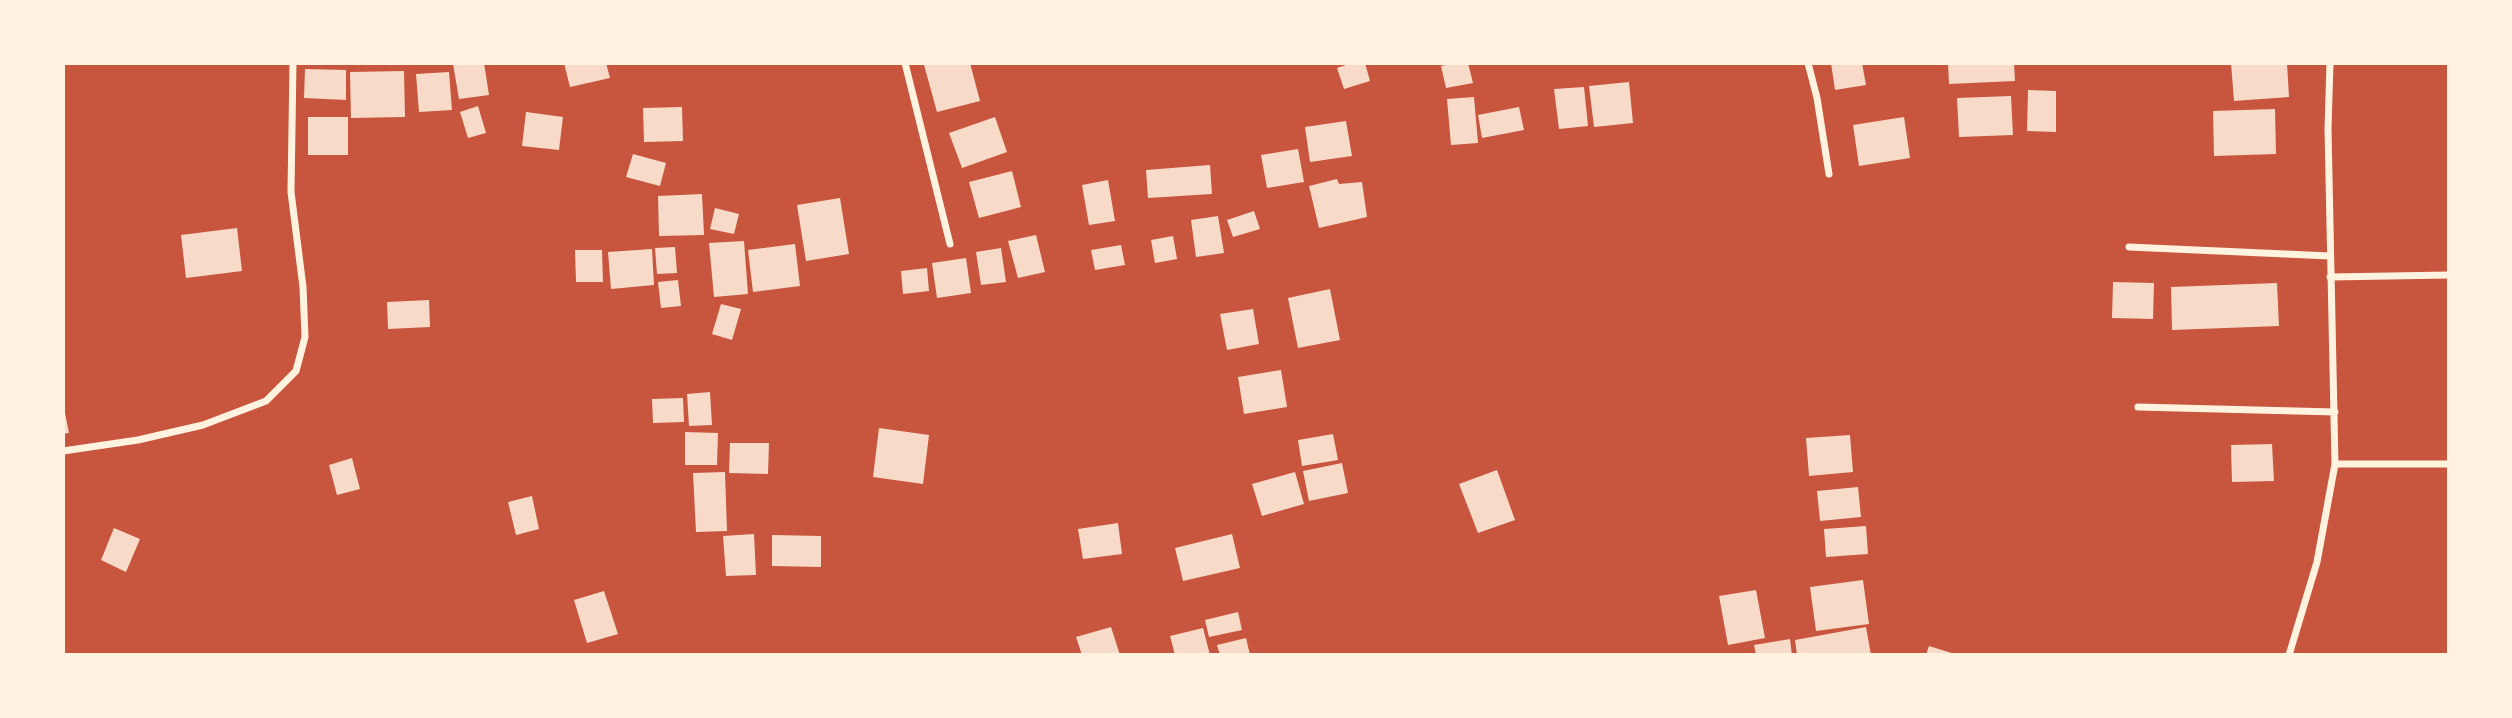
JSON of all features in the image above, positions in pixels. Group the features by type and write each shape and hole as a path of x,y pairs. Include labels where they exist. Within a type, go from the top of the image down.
{"street":[{"path":"63,451 138,440 202,425 266,401 296,371 305,337 303,287 291,192 293,63"},
{"path":"905,63 950,244"},
{"path":"1808,63 1817,98 1829,174"},
{"path":"2289,655 2317,562 2335,464 2328,129 2330,63"},
{"path":"2129,247 2330,256"},
{"path":"2330,276 2449,275"},
{"path":"2138,407 2335,412"},
{"path":"2335,464 2449,464"}],"building":[{"path":"484,63 489,95 459,99 453,64"},
{"path":"564,63 606,63 610,78 570,87"},
{"path":"970,63 980,101 937,112 924,65"},
{"path":"1352,63 1365,63 1370,81 1344,89 1337,68"},
{"path":"1468,63 1473,83 1446,88 1441,66"},
{"path":"1831,63 1862,63 1866,85 1835,90"},
{"path":"1948,63 2014,63 2015,81 1949,84"},
{"path":"2231,63 2287,63 2289,97 2234,101"},
{"path":"305,69 346,70 346,100 304,98"},
{"path":"404,71 405,117 351,118 350,72"},
{"path":"449,72 452,110 419,112 416,74"},
{"path":"1629,82 1633,123 1594,127 1589,86"},
{"path":"1584,87 1588,126 1559,129 1554,89"},
{"path":"2028,90 2056,91 2056,132 2027,131"},
{"path":"2011,96 2013,135 1959,137 1957,98"},
{"path":"1474,97 1478,143 1451,145 1447,99"},
{"path":"478,106 486,133 468,138 460,112"},
{"path":"682,107 683,141 644,142 643,108"},
{"path":"1519,107 1524,130 1482,138 1478,115"},
{"path":"2275,109 2276,154 2214,156 2213,111"},
{"path":"526,112 563,117 559,150 522,146"},
{"path":"308,117 348,117 348,155 308,155"},
{"path":"995,117 1007,152 962,168 949,133"},
{"path":"1904,117 1910,158 1859,166 1853,125"},
{"path":"1346,121 1352,156 1310,162 1305,127"},
{"path":"1298,149 1304,182 1267,188 1261,155"},
{"path":"633,154 666,163 660,186 626,177"},
{"path":"1210,165 1212,194 1148,198 1146,170"},
{"path":"1012,171 1021,207 979,218 969,182"},
{"path":"1337,179 1339,184 1362,182 1367,217 1319,228 1309,186"},
{"path":"1108,180 1115,221 1089,225 1082,185"},
{"path":"702,194 704,235 659,236 658,196"},
{"path":"840,198 849,254 806,261 797,205"},
{"path":"715,208 739,214 734,234 710,229"},
{"path":"1254,211 1260,229 1233,237 1227,220"},
{"path":"1218,216 1224,253 1196,257 1191,220"},
{"path":"237,228 242,271 186,278 181,235"},
{"path":"1036,235 1045,272 1018,278 1008,241"},
{"path":"1173,236 1177,259 1155,263 1151,240"},
{"path":"744,241 748,294 714,297 709,243"},
{"path":"795,244 800,286 753,292 748,250"},
{"path":"1121,245 1125,265 1095,270 1091,250"},
{"path":"675,247 677,273 657,274 655,248"},
{"path":"1001,248 1006,282 981,285 976,252"},
{"path":"652,249 654,285 611,289 608,252"},
{"path":"575,250 602,250 603,282 576,282"},
{"path":"966,258 971,293 937,298 932,263"},
{"path":"927,268 929,291 903,294 901,271"},
{"path":"678,280 681,306 661,308 658,282"},
{"path":"2113,282 2154,283 2153,319 2112,318"},
{"path":"2277,283 2279,326 2172,330 2171,287"},
{"path":"1330,289 1340,340 1298,348 1288,298"},
{"path":"429,300 430,327 388,329 387,302"},
{"path":"721,304 741,309 732,340 712,334"},
{"path":"1253,309 1259,344 1227,350 1220,314"},
{"path":"1281,370 1287,407 1244,414 1238,377"},
{"path":"710,392 712,425 689,426 687,394"},
{"path":"683,398 684,422 653,423 652,399"},
{"path":"63,409 69,433 63,434"},
{"path":"879,428 929,435 923,484 873,477"},
{"path":"685,432 718,433 717,465 685,465"},
{"path":"1333,434 1338,460 1302,466 1298,440"},
{"path":"1850,435 1853,472 1809,476 1806,438"},
{"path":"730,443 769,443 768,474 729,473"},
{"path":"2272,444 2274,481 2232,482 2231,445"},
{"path":"352,458 360,489 337,495 329,465"},
{"path":"1342,463 1348,493 1309,501 1303,471"},
{"path":"1497,470 1515,520 1478,533 1459,484"},
{"path":"725,472 727,531 696,532 693,473"},
{"path":"1295,472 1304,504 1262,516 1252,484"},
{"path":"1858,487 1861,517 1820,521 1817,491"},
{"path":"532,496 539,529 516,535 508,502"},
{"path":"1118,523 1122,554 1083,559 1078,529"},
{"path":"1866,526 1868,554 1826,557 1824,529"},
{"path":"114,528 140,539 126,572 101,560"},
{"path":"754,534 756,575 726,576 723,536"},
{"path":"1232,534 1240,568 1183,581 1175,548"},
{"path":"772,535 821,536 821,567 772,566"},
{"path":"1863,580 1869,624 1816,631 1810,587"},
{"path":"1756,590 1765,638 1728,645 1719,596"},
{"path":"604,591 618,634 587,643 574,600"},
{"path":"1238,612 1242,630 1209,637 1205,620"},
{"path":"1111,627 1120,655 1082,655 1076,637"},
{"path":"1866,627 1871,655 1797,655 1795,640"},
{"path":"1203,628 1210,655 1175,655 1170,636"},
{"path":"1246,638 1250,655 1220,655 1217,645"},
{"path":"1790,639 1792,655 1756,655 1754,645"},
{"path":"1929,646 1955,654 1955,655 1926,655"}]}
